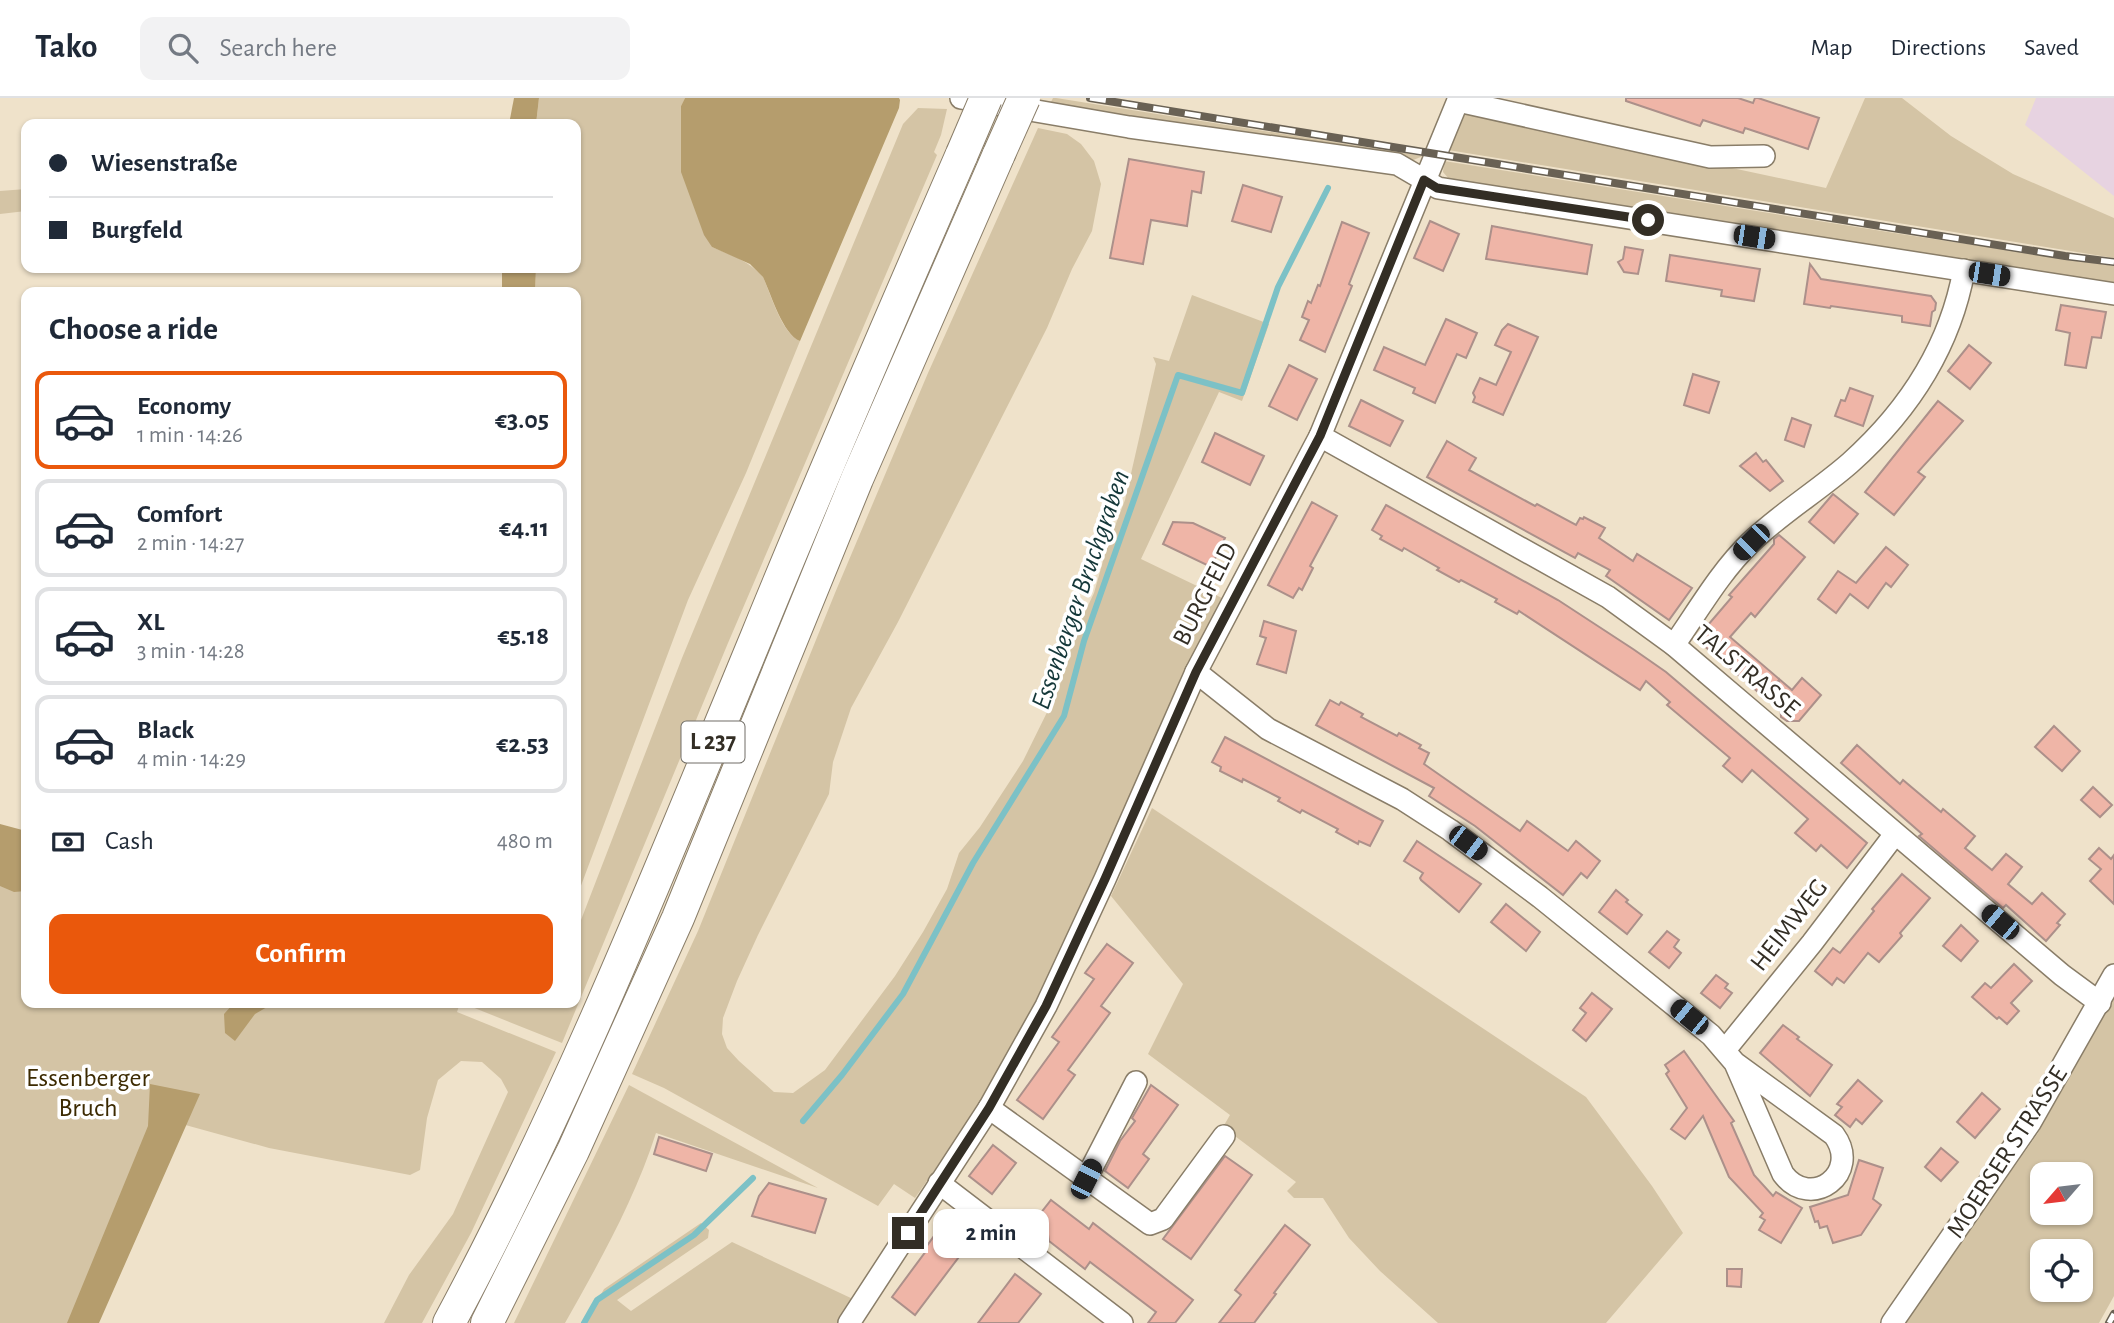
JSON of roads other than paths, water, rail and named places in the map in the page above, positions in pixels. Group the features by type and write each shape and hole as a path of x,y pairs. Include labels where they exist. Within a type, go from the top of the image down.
{"highway":[{"name":"L 237","path":"449,1323 534,1156 590,1034 819,484 986,98"},
{"name":"L 237","path":"487,1323 573,1151 673,930 858,479 1024,98"}],"street":[{"path":"961,98 1129,127 1397,164 1437,188 2114,294"},
{"name":"BURGFELD","path":"849,1323 989,1108 1046,1006 1196,672 1320,436 1458,99 1710,157 1764,156"},
{"path":"1674,645 1736,557 1780,516 1849,464 1906,405 1944,337 1959,300 1964,270"},
{"name":"TALSTRASSE","path":"1320,436 1608,597 1674,645 2062,975 2100,1003"},
{"path":"1196,672 1268,729 1402,799 1450,830 1540,897 1711,1035 1730,1057 1834,1135 1841,1145 1843,1157 1841,1169 1833,1181 1821,1188 1808,1189 1797,1186 1787,1178 1730,1057"},
{"name":"HEIMWEG","path":"1730,1057 1895,834"},
{"name":"MOERSER STRASSE","path":"1892,1323 2030,1123 2114,975"},
{"path":"1086,1179 1136,1082"},
{"path":"989,1108 1150,1224 1163,1219 1224,1136"},
{"path":"939,1182 1122,1323"}],"waterway":[{"name":"Essenberger Bruchgraben","path":"803,1121 842,1075 903,994 973,863 1064,716 1084,641 1178,375 1242,393 1278,287 1328,188"},
{"name":"Essenberger Bruchgraben","path":"584,1323 597,1300 694,1235 753,1178"}],"railway":[{"path":"1090,98 2114,262"},
{"path":"2109,1323 2114,1314"}],"park label":[{"name":"Essenberger Bruch","path":"88,1093"}]}
